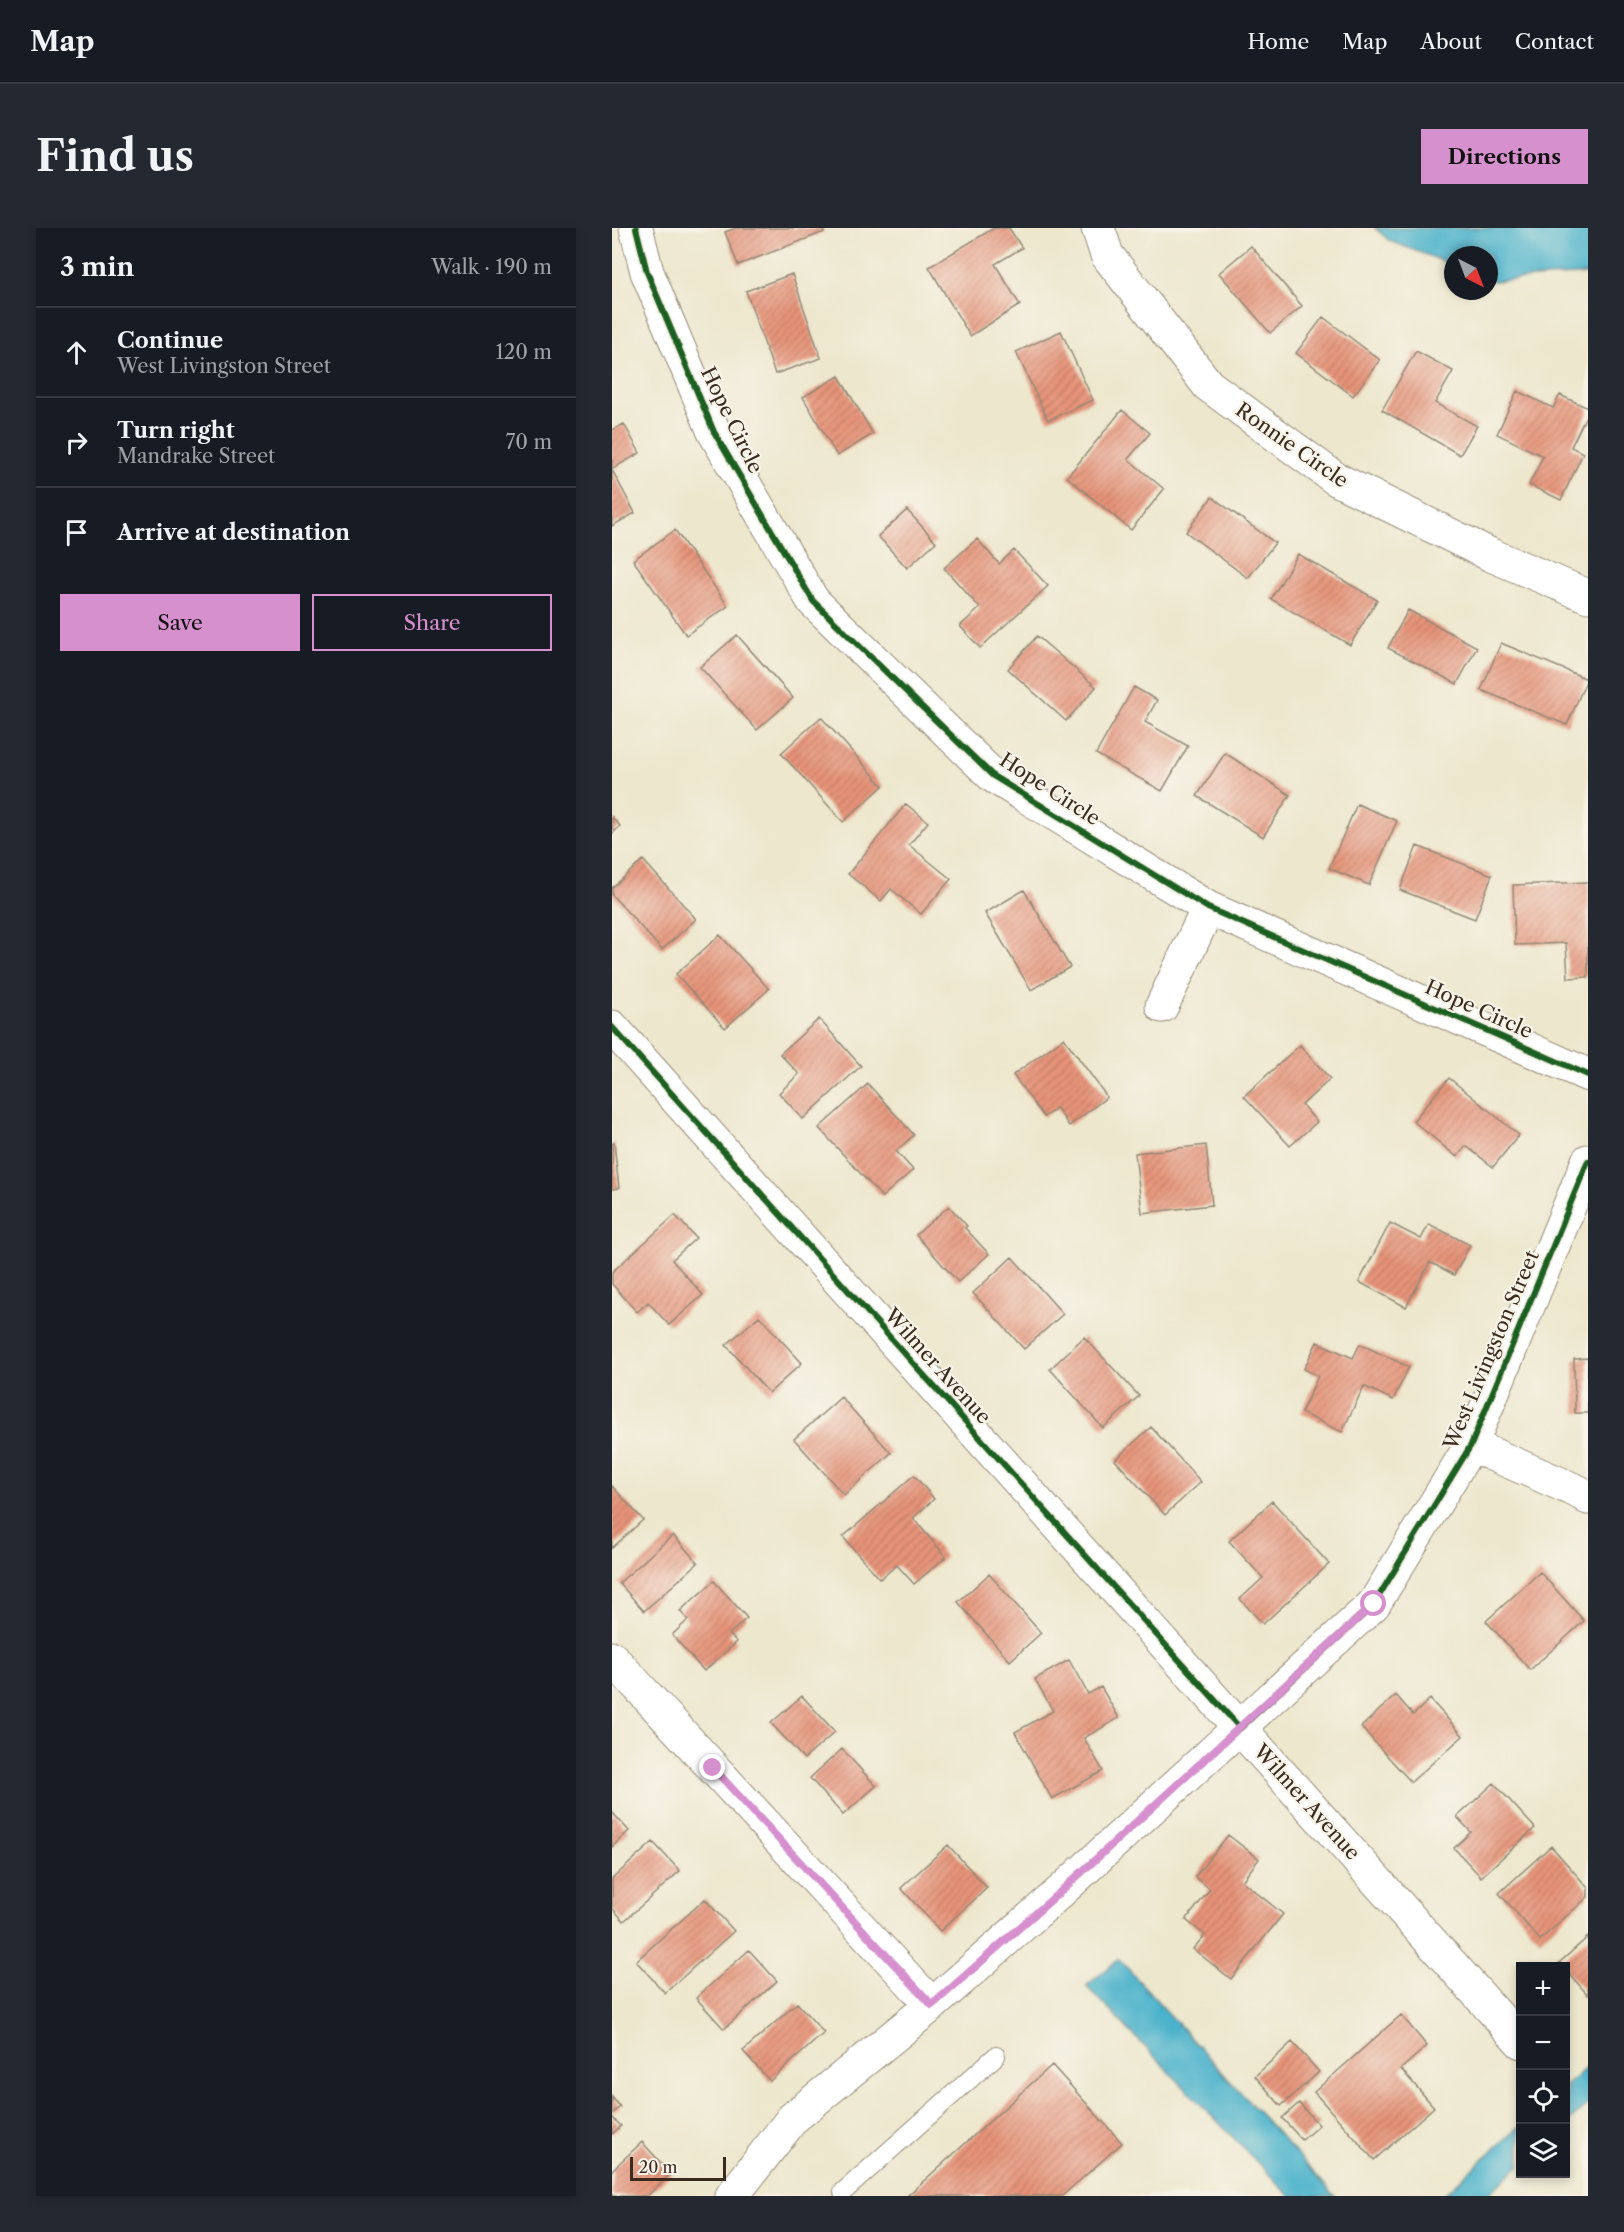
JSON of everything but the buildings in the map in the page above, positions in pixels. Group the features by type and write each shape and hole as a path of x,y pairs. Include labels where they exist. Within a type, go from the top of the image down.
{"street":[{"name":"Hope Circle","path":"636,228 647,272 714,432 813,601 993,776 1208,908 1588,1075"},
{"name":"Ronnie Circle","path":"1098,228 1107,255 1208,385 1336,479 1491,555 1588,596"},
{"path":"1162,1006 1208,908"},
{"name":"Wilmer Avenue","path":"612,1027 1516,2036"},
{"name":"West Livingston Street","path":"732,2196 793,2118 932,2005 1060,1892 1374,1604 1471,1445 1588,1161"},
{"path":"1471,1445 1588,1498"},
{"path":"612,1658 932,2005"}],"lane":[{"path":"843,2194 996,2056"}],"water":[{"path":"1375,228 1588,228 1588,274 1498,281 1498,246 1444,246 1444,262 1390,241"},
{"path":"1119,1959 1335,2196 1290,2196 1086,1986"},
{"path":"1588,2066 1588,2104 1570,2121 1570,2082"},
{"path":"1516,2130 1516,2169 1486,2196 1442,2196"}],"cycle path":[{"path":"636,228 647,272 714,432 813,601 993,776 1208,908 1588,1075"},
{"path":"612,1027 1240,1728 1374,1604 1471,1445 1588,1161"}],"route":[{"path":"713,1768 932,2005 1060,1892 1374,1604"}]}
